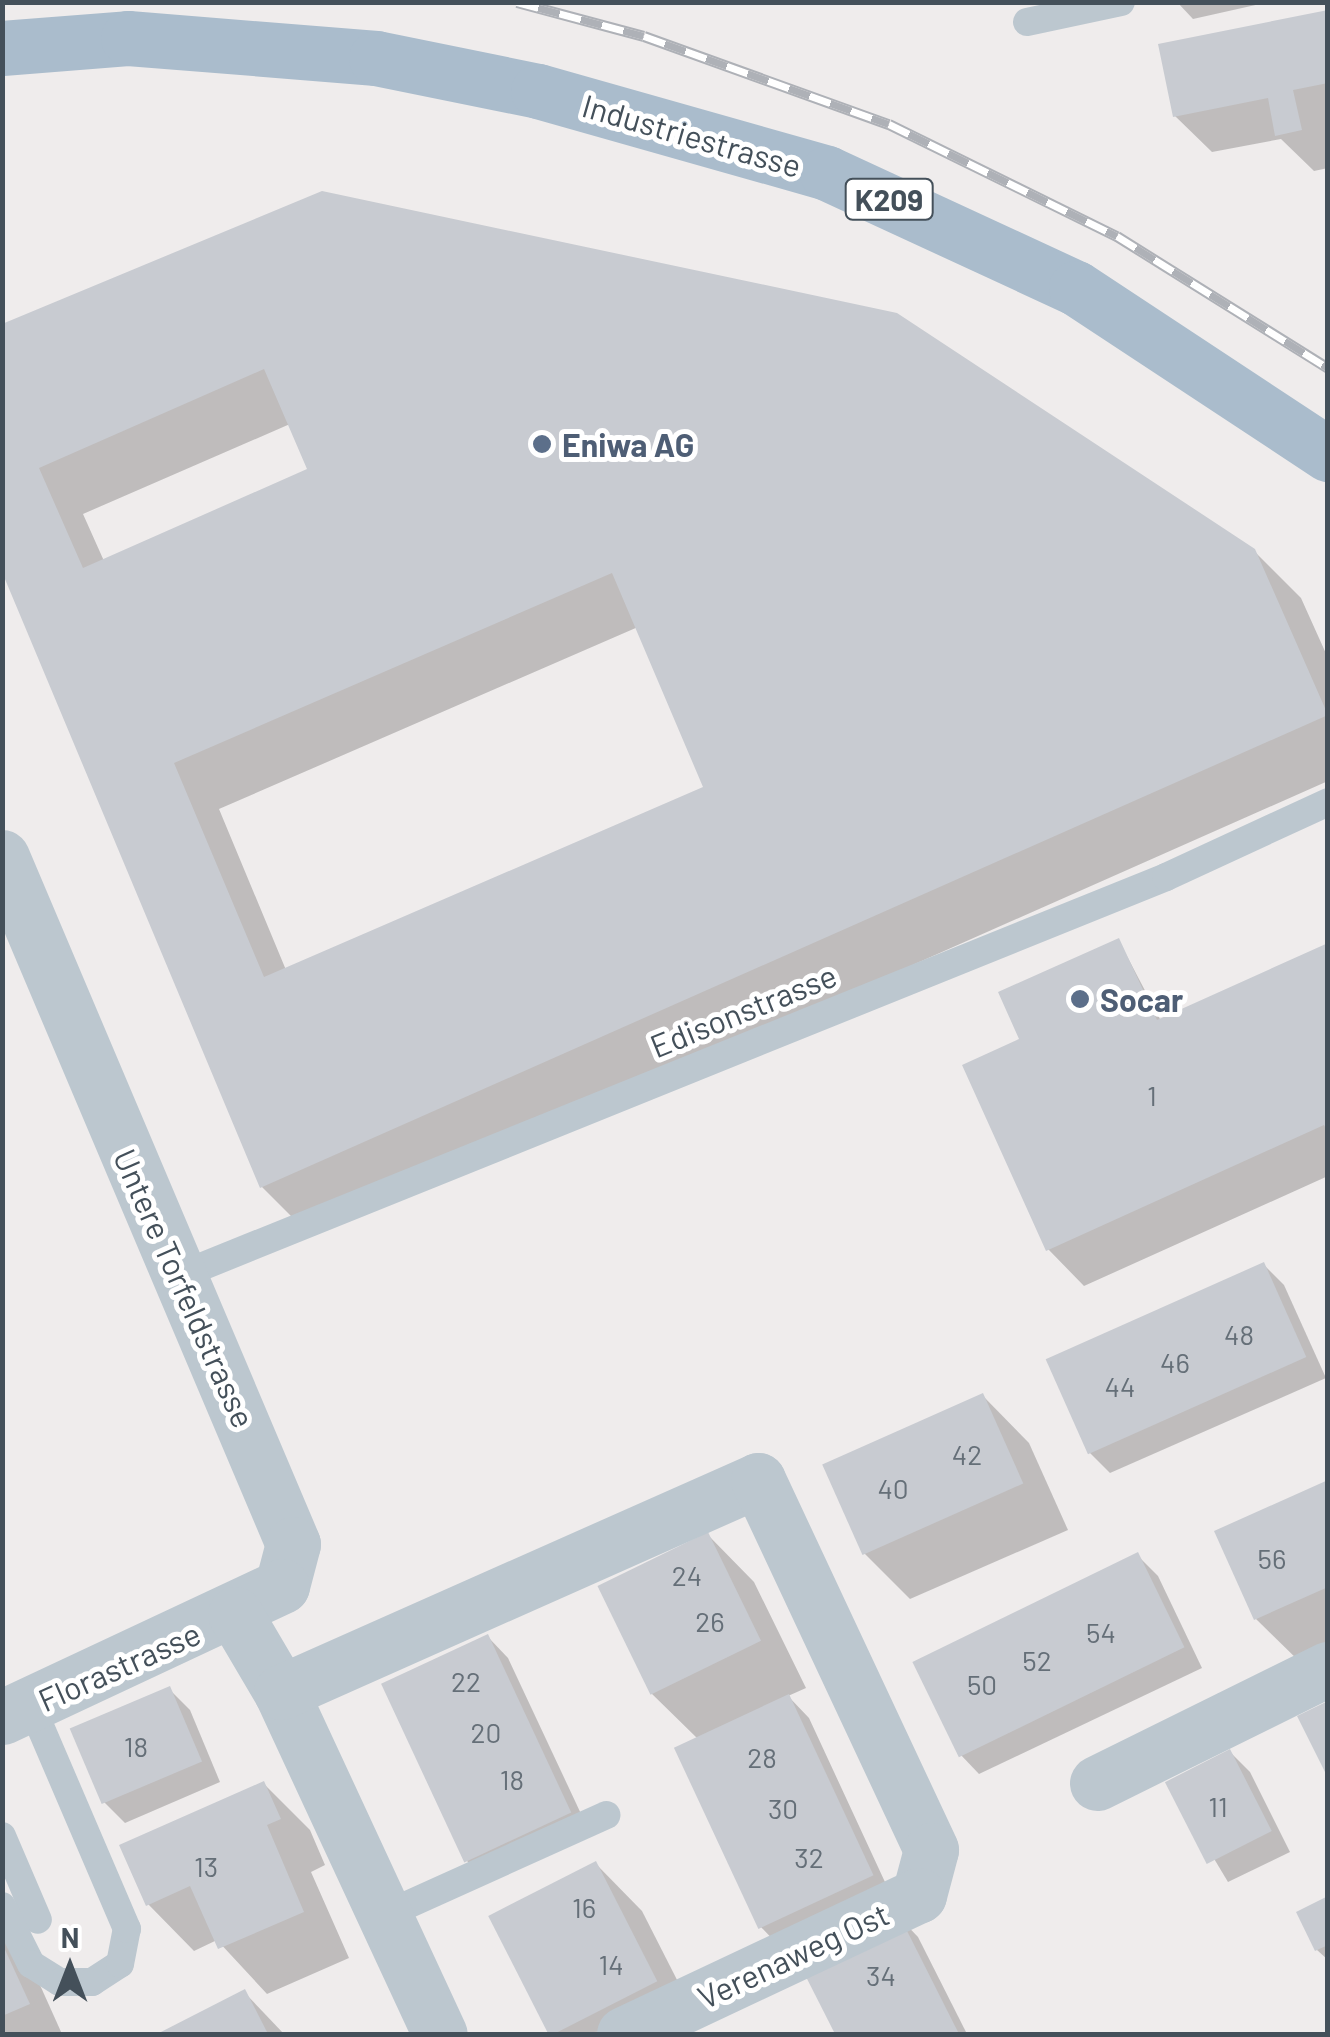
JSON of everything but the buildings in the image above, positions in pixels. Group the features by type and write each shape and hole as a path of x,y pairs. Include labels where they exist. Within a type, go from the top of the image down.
{"main road":[{"name":"Industriestrasse","path":"2,48 128,38 389,60 538,91 827,174 1076,288 1324,447"}],"street":[{"name":"Untere Torfeldstrasse","path":"2,857 293,1544 282,1586 234,1614"},
{"name":"Verenaweg Ost","path":"281,1692 758,1480 930,1850 919,1896 624,2034"},
{"path":"234,1614 281,1692 440,2034"},
{"name":"Florastrasse","path":"17,1711 234,1614"},
{"path":"1097,1783 1328,1669"}],"lane":[{"path":"1027,22 1121,2"},
{"name":"Edisonstrasse","path":"181,1275 1166,877 1328,802"},
{"path":"2,1906 31,1964 60,1982 92,1982 120,1964 127,1928 17,1711"},
{"path":"385,1915 606,1815"},
{"path":"2,1836 38,1920"}],"railway":[{"path":"517,2 644,36 889,124 1117,236 1328,368"}],"place":[{"name":"Eniwa AG","path":"542,444"},
{"name":"Socar","path":"1080,999"}]}
